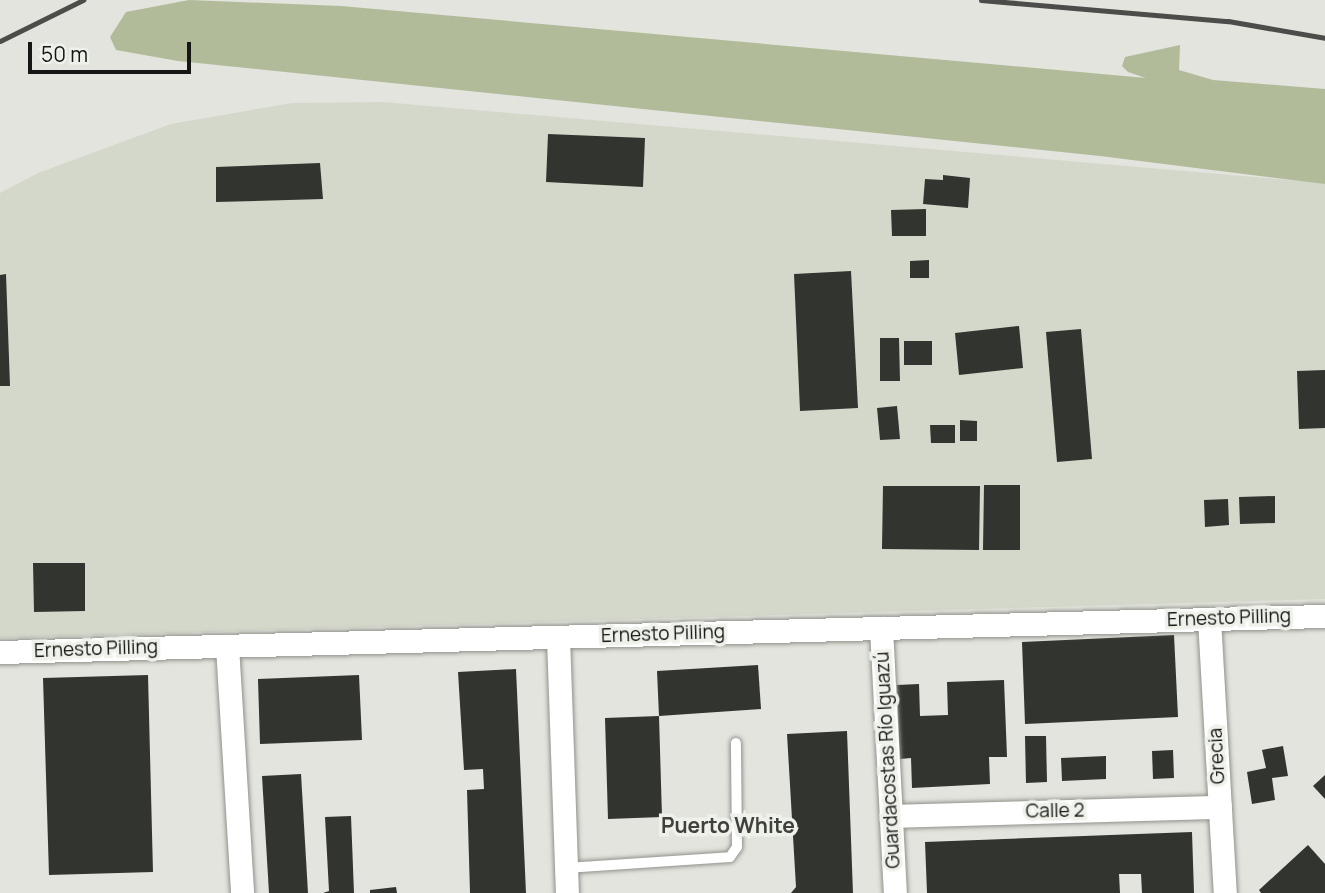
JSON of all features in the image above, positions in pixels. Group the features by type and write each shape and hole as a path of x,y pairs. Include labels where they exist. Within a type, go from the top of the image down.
{"street":[{"name":"Ernesto Pilling","path":"0,652 1325,615"},
{"name":"Grecia","path":"1209,619 1225,893"},
{"name":"Guardacostas Río Iguazú","path":"881,628 895,893"},
{"path":"558,637 567,893"},
{"path":"227,646 242,893"},
{"name":"Calle 2","path":"891,816 1220,807"}],"lane":[{"path":"566,868 730,857 737,847 736,743"}],"shaded area":[{"path":"383,102 1325,183 1325,599 0,638 0,193 38,173 171,124 292,103"}],"green space":[{"path":"189,0 341,6 1146,78 1128,72 1122,66 1125,57 1180,45 1179,70 1213,80 1325,89 1325,184 1100,156 178,61 116,50 110,37 126,12"}],"building":[{"path":"548,134 645,138 643,187 546,182"},
{"path":"320,163 323,199 216,202 216,167"},
{"path":"943,175 970,178 968,208 923,204 925,179 943,180"},
{"path":"926,209 926,236 892,236 891,210"},
{"path":"929,260 929,278 910,278 910,261"},
{"path":"851,271 858,408 800,411 794,274"},
{"path":"6,274 10,386 0,386 0,275"},
{"path":"1019,326 1023,368 959,375 955,333"},
{"path":"1081,329 1092,459 1057,462 1046,332"},
{"path":"880,338 899,338 900,381 880,381"},
{"path":"904,341 932,341 932,365 904,365"},
{"path":"1325,370 1325,428 1299,429 1297,371"},
{"path":"897,406 900,439 880,440 877,408"},
{"path":"960,420 977,421 977,441 960,441"},
{"path":"930,425 955,425 955,443 931,443"},
{"path":"984,485 1020,485 1020,550 983,550"},
{"path":"883,486 980,486 979,550 882,549"},
{"path":"1275,496 1275,523 1240,524 1239,497"},
{"path":"1228,499 1229,525 1205,527 1204,500"},
{"path":"33,563 85,563 85,611 34,612"},
{"path":"1174,635 1178,717 1025,724 1022,642"},
{"path":"758,665 761,709 659,716 657,671"},
{"path":"516,669 526,893 470,893 467,790 484,789 483,769 464,770 458,672"},
{"path":"148,675 153,872 49,875 43,678"},
{"path":"359,675 362,740 260,744 258,679"},
{"path":"1004,680 1007,757 989,757 990,784 912,788 911,758 900,759 897,685 919,684 920,716 948,715 947,682"},
{"path":"659,716 662,817 608,819 605,718"},
{"path":"847,731 853,893 791,893 796,887 787,734"},
{"path":"1025,736 1046,736 1047,782 1026,783"},
{"path":"1283,746 1288,776 1272,778 1275,800 1252,804 1247,772 1266,768 1262,750"},
{"path":"1173,750 1174,778 1153,779 1152,751"},
{"path":"1106,756 1106,779 1062,781 1061,758"},
{"path":"301,774 308,893 269,893 262,776"},
{"path":"1325,775 1325,799 1313,786"},
{"path":"351,816 354,893 323,893 329,891 325,817"},
{"path":"1192,832 1194,893 1142,893 1141,874 1119,874 1120,893 927,893 925,842"},
{"path":"1308,845 1325,864 1325,893 1261,893 1259,890"},
{"path":"396,887 397,893 370,893 370,890"}],"railway":[{"path":"0,41 83,0"},
{"path":"981,0 1228,21 1325,38"}],"district":[{"name":"Puerto White","path":"728,825"}]}
